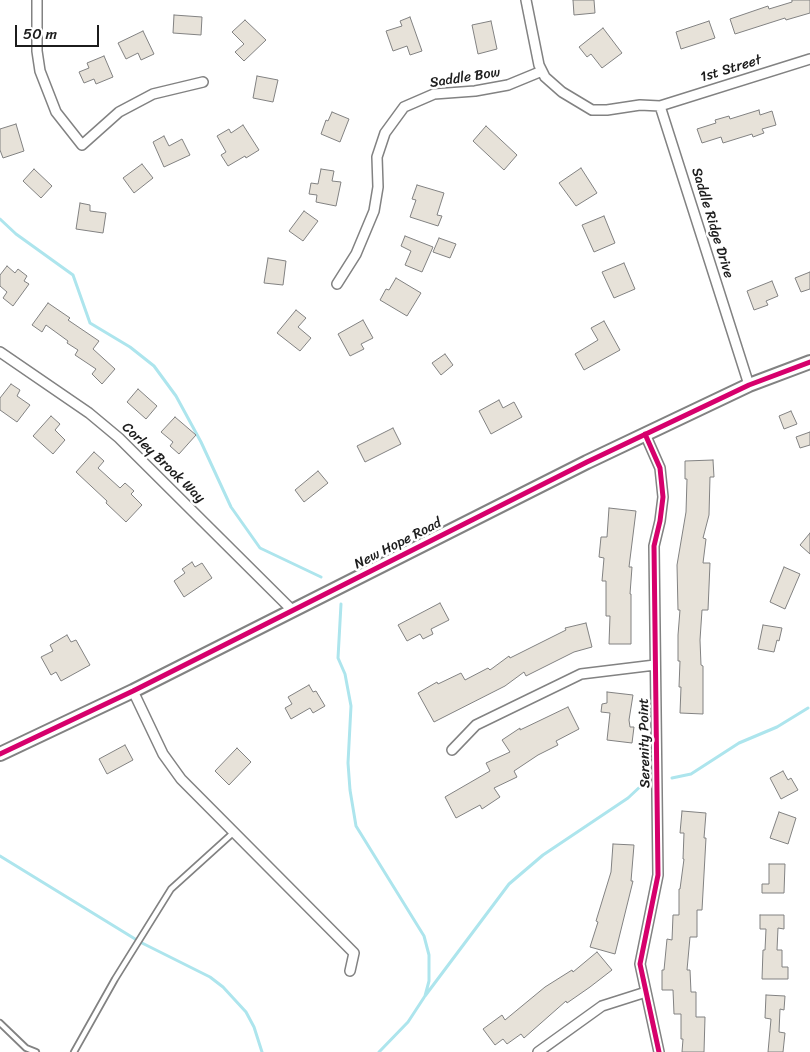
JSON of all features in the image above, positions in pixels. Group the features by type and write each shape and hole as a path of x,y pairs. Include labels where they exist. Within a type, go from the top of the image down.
{"street":[{"path":"37,0 37,51 40,71 56,112 82,145 119,112 136,102 153,94 203,82"},
{"path":"526,0 539,65 545,77 562,92 592,110 607,110 640,105 660,106"},
{"name":"1st Street","path":"660,106 810,59"},
{"name":"Saddle Bow","path":"337,284 356,254 374,212 378,188 377,157 386,133 404,107 434,94 475,91 508,85 542,71"},
{"name":"Saddle Ridge Drive","path":"660,106 749,385"},
{"name":"Corley Brook Way","path":"0,352 89,414 119,438 293,611"},
{"name":"New Hope Road","path":"0,754 133,691 422,544 645,434 749,385 810,362"},
{"name":"Serenity Point","path":"645,434 660,468 663,497 654,546 658,875 640,964 659,1052"},
{"path":"452,750 476,725 581,674 655,665"},
{"path":"133,691 163,754 181,778 354,953 350,971"},
{"path":"538,1052 602,1006 646,992"}],"lane":[{"path":"74,1052 115,979 171,889 234,832"},
{"path":"0,1023 26,1048 36,1052"}],"building":[{"path":"573,0 594,0 595,13 574,15"},
{"path":"792,0 810,0 810,13 786,20 785,18 735,34 730,19 768,6 769,9 792,2"},
{"path":"174,15 202,17 201,35 173,33"},
{"path":"410,17 422,51 410,55 407,46 393,51 386,31 402,26 400,21"},
{"path":"245,20 266,40 244,61 235,52 244,44 232,32"},
{"path":"491,21 497,49 478,54 472,25"},
{"path":"709,21 715,38 681,49 676,32"},
{"path":"603,28 622,53 602,68 591,54 587,57 579,47"},
{"path":"143,31 154,54 141,60 138,53 126,59 118,43"},
{"path":"104,56 113,77 96,84 94,79 84,83 79,72 89,68 87,63"},
{"path":"257,76 278,80 273,102 253,98"},
{"path":"759,110 760,115 772,111 776,125 762,129 764,133 753,137 752,134 723,143 721,137 702,143 697,129 716,123 715,120 729,116 730,119"},
{"path":"332,112 349,119 340,142 321,134 326,120 328,121"},
{"path":"16,124 24,151 3,158 0,150 0,129"},
{"path":"243,125 259,150 228,166 221,155 226,152 217,136 229,129 231,133"},
{"path":"486,126 517,155 504,170 473,141"},
{"path":"164,136 169,146 182,139 190,155 164,167 153,142"},
{"path":"142,164 153,178 134,193 123,178"},
{"path":"581,168 597,193 576,206 559,183"},
{"path":"34,169 52,186 41,198 23,181"},
{"path":"321,169 334,171 332,181 341,182 336,206 316,202 317,195 309,194 311,183 318,184"},
{"path":"417,185 444,193 437,215 442,216 438,226 410,217 416,200 412,199"},
{"path":"80,203 90,205 90,211 106,213 103,233 76,229"},
{"path":"304,211 318,221 303,241 289,231"},
{"path":"604,216 615,243 594,252 582,225"},
{"path":"405,236 433,247 422,272 405,265 411,251 401,246"},
{"path":"439,238 456,244 450,258 433,252"},
{"path":"268,258 286,261 283,285 264,283"},
{"path":"624,263 635,289 614,298 602,272"},
{"path":"7,266 15,273 18,269 27,276 24,281 29,284 13,306 3,298 7,292 0,286 0,275"},
{"path":"810,272 810,289 801,292 795,278"},
{"path":"396,278 421,293 407,316 380,300 386,289 389,290"},
{"path":"772,281 778,296 766,301 768,305 754,310 747,291"},
{"path":"48,303 70,318 68,320 99,341 93,349 115,369 102,384 92,374 96,369 75,355 78,350 67,343 68,341 46,325 42,332 32,325"},
{"path":"296,310 306,318 298,327 311,338 300,351 277,333"},
{"path":"363,320 373,338 361,344 364,349 350,356 338,334"},
{"path":"604,321 620,350 584,370 575,354 598,340 591,328"},
{"path":"445,354 453,365 441,375 432,363"},
{"path":"11,384 20,390 17,396 30,405 17,422 0,410 0,398"},
{"path":"138,389 157,406 146,419 127,402"},
{"path":"499,400 503,408 514,402 522,417 491,434 479,411"},
{"path":"791,411 797,424 784,429 779,416"},
{"path":"51,416 60,424 55,430 65,440 53,454 33,436"},
{"path":"175,417 196,435 179,454 170,446 173,442 161,432"},
{"path":"393,428 401,444 365,462 357,446"},
{"path":"810,432 810,445 800,448 796,437"},
{"path":"94,452 104,461 98,468 120,488 125,483 134,491 131,494 142,505 126,522 76,472"},
{"path":"713,460 714,477 710,477 709,515 703,538 706,539 703,563 710,563 708,610 702,610 700,640 701,665 703,666 703,714 680,713 681,687 679,687 678,635 680,610 678,610 677,565 686,512 687,479 685,479 685,461"},
{"path":"318,471 328,483 304,502 295,490"},
{"path":"609,508 636,511 629,567 632,567 630,594 631,644 609,644 610,616 606,616 606,581 602,581 604,558 599,557 601,537 607,537"},
{"path":"810,533 810,554 800,545"},
{"path":"192,562 195,567 202,563 212,578 184,597 174,581 185,573 182,569"},
{"path":"784,567 800,574 785,609 770,602"},
{"path":"440,603 449,620 431,629 433,634 423,639 420,634 407,641 398,625"},
{"path":"586,623 592,647 574,652 526,676 524,672 505,686 434,722 418,693 437,682 438,684 461,673 465,680 488,668 490,670 509,656 510,658 566,630 565,628"},
{"path":"763,625 782,628 774,652 758,649"},
{"path":"67,635 71,642 76,640 90,665 61,681 56,672 51,675 41,657 53,651 50,645"},
{"path":"309,685 313,692 316,691 325,706 313,713 310,708 291,719 285,708 292,704 288,697"},
{"path":"607,692 633,695 629,720 630,727 634,727 632,743 607,740 610,713 601,712 602,704 607,703"},
{"path":"568,707 579,729 556,741 558,745 538,755 514,771 517,777 494,788 500,797 482,809 480,805 456,818 445,797 490,771 486,763 510,752 502,740 520,728 520,730"},
{"path":"125,745 133,760 107,774 99,759"},
{"path":"237,748 251,762 229,785 215,771"},
{"path":"783,771 788,780 791,778 798,790 781,799 770,778"},
{"path":"682,811 706,813 702,910 697,910 697,937 690,937 687,970 690,970 691,992 696,992 696,1017 705,1017 704,1052 682,1052 681,1014 674,1014 673,990 662,990 662,970 664,970 667,939 672,940 673,915 679,915 679,889 684,859 684,833 680,833"},
{"path":"779,812 796,818 788,844 770,838"},
{"path":"613,844 634,845 631,881 633,881 615,954 590,947 611,872"},
{"path":"769,864 785,864 784,893 762,893 762,884 769,884"},
{"path":"760,915 784,915 784,929 778,928 777,950 782,950 782,967 788,967 788,979 762,979 766,929 760,929"},
{"path":"597,952 612,970 567,1003 566,1001 524,1038 521,1034 507,1044 503,1039 495,1045 483,1029 502,1015 505,1020 545,987 572,970 573,972"},
{"path":"766,995 785,996 784,1010 780,1009 779,1032 785,1033 783,1052 768,1052 771,1019 765,1018"}],"waterway":[{"path":"0,219 16,234 73,275 90,323 130,347 154,366 176,396 201,442 231,507 260,548 321,577"},
{"path":"341,604 338,658 345,674 351,706 348,763 356,826 424,936 429,955 429,981 425,996"},
{"path":"672,778 691,774 739,743 777,727 808,708"},
{"path":"379,1052 408,1022 425,996 509,884 543,855 628,798 643,784"},
{"path":"0,856 140,942 210,977 223,987 246,1012 254,1027 262,1052"}],"cycle path":[{"path":"0,754 133,691 587,462 749,385 810,362"},
{"path":"645,434 660,468 663,497 654,546 658,875 640,964 659,1052"}]}
